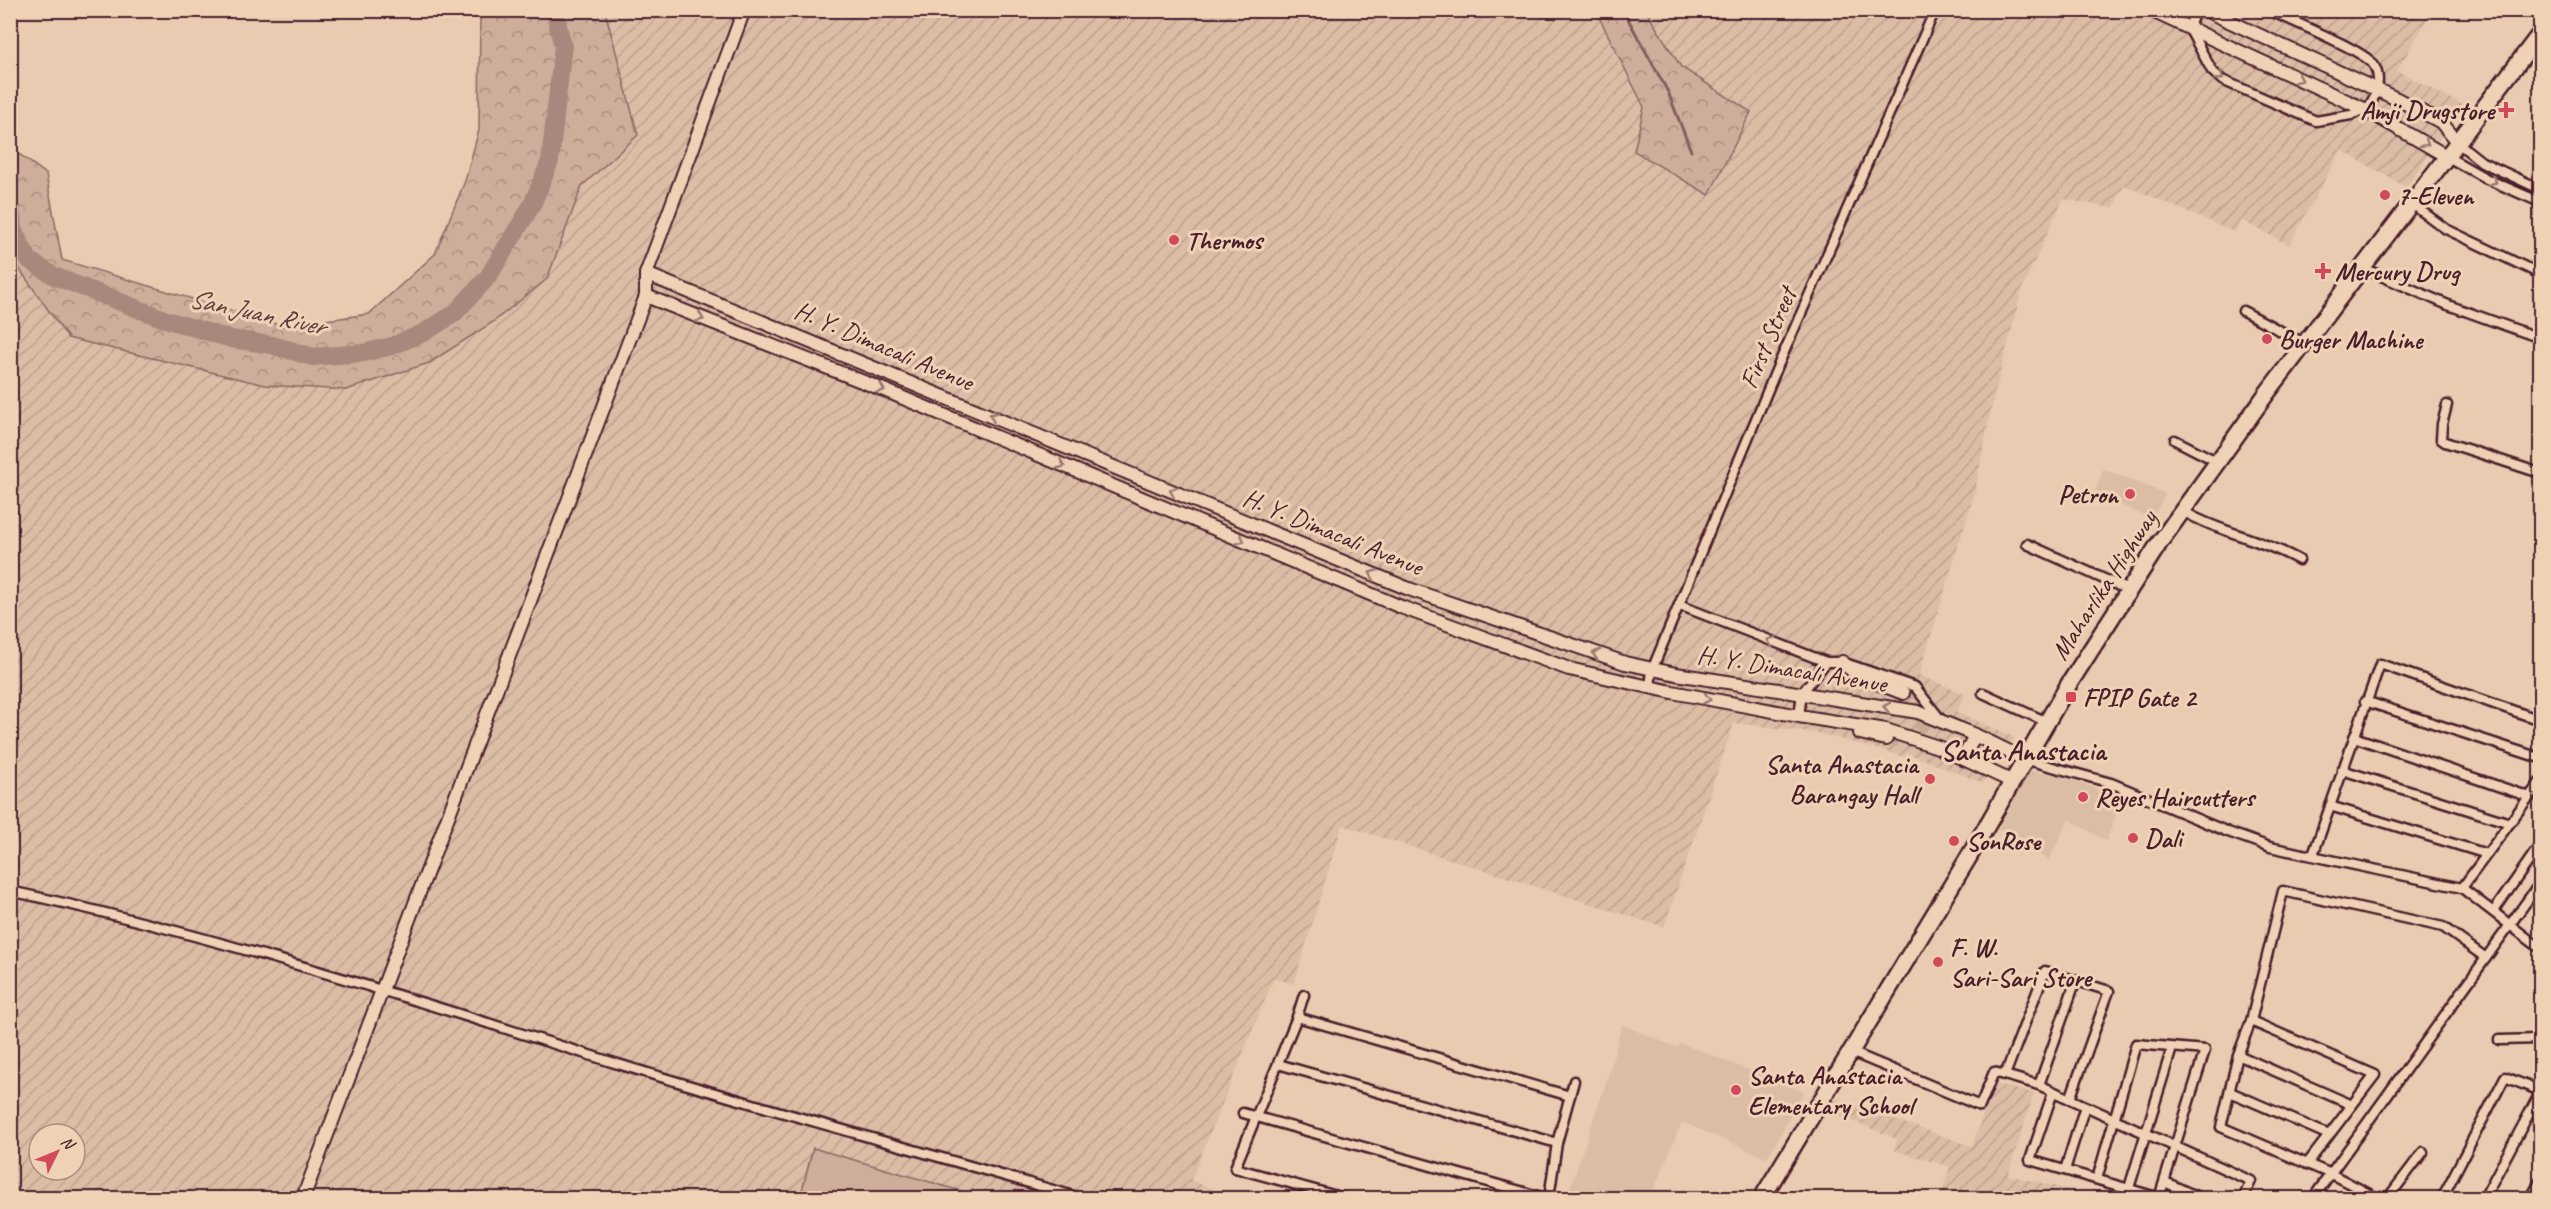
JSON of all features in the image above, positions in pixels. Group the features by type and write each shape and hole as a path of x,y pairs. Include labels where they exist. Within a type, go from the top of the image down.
{"highway":[{"name":"Maharlika Highway","path":"1762,1198 1966,860 2024,759 2128,590 2181,510 2458,143 2538,43"}],"street":[{"path":"303,1198 645,296 646,274 744,10"},
{"name":"First Street","path":"1650,687 1652,670 1777,368 1935,10"},
{"path":"2150,10 2366,110 2487,179 2541,202"},
{"path":"2195,10 2189,28 2212,71 2222,80 2316,121 2366,110 2377,89 2376,69 2363,56 2269,10"},
{"path":"2205,10 2377,89 2441,122 2466,151 2482,162 2541,189"},
{"path":"2412,204 2446,229 2541,274"},
{"path":"2364,268 2458,309 2541,338"},
{"name":"H. Y. Dimacali Avenue","path":"646,274 921,385 1409,589 1575,647 1652,670 1918,712 1975,735 2024,759"},
{"name":"H. Y. Dimacali Avenue","path":"645,296 895,395 1401,607 1569,669 1799,716 1887,730 1938,747 2011,781"},
{"path":"2243,311 2306,344"},
{"path":"2447,405 2441,439 2445,442 2541,473"},
{"path":"2175,440 2216,461"},
{"path":"2181,510 2203,523 2286,552 2299,560"},
{"path":"2027,544 2128,590"},
{"path":"1401,607 1409,589"},
{"path":"1679,605 1826,662 1842,662 1915,687 1943,722"},
{"path":"1799,716 1802,693 1826,662"},
{"path":"1842,662 1859,676 1903,693"},
{"path":"2313,855 2365,701 2380,664 2541,720"},
{"path":"1983,693 2047,722"},
{"path":"2365,701 2541,758"},
{"path":"1826,720 1840,728 1886,739"},
{"path":"1963,759 1975,735"},
{"path":"2354,737 2530,797"},
{"path":"2024,759 2111,783 2270,847 2462,888 2541,948"},
{"path":"2342,770 2510,824"},
{"path":"2462,888 2541,782"},
{"path":"2330,806 2487,854"},
{"path":"2494,911 2541,845"},
{"path":"2313,1198 2541,883"},
{"path":"10,891 84,906 381,989 621,1065 1080,1198"},
{"path":"2377,1198 2331,1174 2222,1127 2238,1055 2251,1021 2283,891 2442,927 2486,958"},
{"path":"2005,1075 2045,970 2109,991 2070,1099"},
{"path":"2039,1085 2076,980"},
{"path":"1304,995 1298,1017 1235,1168 1344,1198"},
{"path":"1298,1017 1570,1096"},
{"path":"2251,1021 2375,1075 2307,1164"},
{"path":"2499,1040 2541,1039"},
{"path":"2053,1092 2030,1160 2159,1198 2205,1050 2136,1044 2097,1179"},
{"path":"2129,1188 2172,1048"},
{"path":"1851,1052 1980,1106 1994,1072 2039,1085 2251,1181 2243,1198"},
{"path":"2238,1055 2352,1105"},
{"path":"1278,1064 1557,1143"},
{"path":"2442,1198 2505,1077 2541,1092 2484,1198"},
{"path":"1243,1113 1547,1198 1557,1143 1574,1081"},
{"path":"2230,1092 2329,1135"},
{"path":"2065,1170 2085,1106"},
{"path":"2388,1198 2423,1152"},
{"path":"2531,1198 2541,1181"},
{"path":"2165,1182 2200,1198"}],"shaded area":[{"path":"605,11 1596,11 1644,107 1635,151 1751,112 1681,67 1646,11 2432,11 2397,71 2463,105 2406,187 2341,150 2289,245 2241,220 2235,232 2124,185 2113,208 2063,199 2022,289 1992,404 1975,491 1919,675 1965,694 1957,712 2015,738 1983,783 1907,753 1905,757 1818,733 1734,723 1664,927 1342,825 1294,984 1274,978 1191,1180 1232,1198 985,1198 813,1149 800,1198 11,1198 10,257 69,338 265,385 429,363 493,322 547,279 582,186 638,135"},
{"name":"Petron","path":"2103,469 2166,494 2151,519 2095,493"},
{"path":"2030,771 2062,776 2122,798 2106,841 2069,819 2049,860 1998,830"},
{"path":"1622,1025 1678,1048 1680,1043 1804,1092 1767,1158 1682,1122 1650,1198 1586,1198 1569,1191 1607,1080"},
{"path":"1994,1084 2034,1093 2008,1175 2104,1198 1940,1198 1950,1167 1894,1150 1897,1139 1827,1111 1834,1099 1972,1146"}],"green space":[{"path":"480,11 605,11 638,135 582,186 547,279 493,322 429,363 346,390 265,385 68,338 11,257 11,148 46,174 62,260 283,326 369,314 435,254 465,181 479,130"},
{"path":"1596,11 1646,11 1681,67 1751,112 1709,195 1634,151 1644,107"},
{"path":"813,1148 985,1198 800,1198"}],"waterway":[{"name":"San Juan River","path":"10,205 15,233 29,260 54,276 164,319 231,339 272,345 313,357 363,353 392,346 423,333 454,314 488,277 532,205 550,161 563,46 554,10"},
{"path":"1623,10 1668,92 1691,151"}],"tunnel":[{"path":"1886,739 1898,741 1908,739 1916,733 1920,726 1922,717 1919,708 1903,693"}],"place":[{"name":"Amji Drugstore","path":"2506,110"},
{"name":"7-Eleven","path":"2385,195"},
{"name":"Thermos","path":"1174,240"},
{"name":"Mercury Drug","path":"2323,271"},
{"name":"Burger Machine","path":"2267,339"},
{"name":"Petron","path":"2130,494"},
{"name":"FPIP Gate 2","path":"2071,697"},
{"name":"Santa Anastacia Barangay Hall","path":"1930,779"},
{"name":"Reyes Haircutters","path":"2083,797"},
{"name":"Dali","path":"2133,838"},
{"name":"SonRose","path":"1954,841"},
{"name":"F. W. Sari-Sari Store","path":"1938,962"},
{"name":"Santa Anastacia Elementary School","path":"1736,1090"}],"district":[{"name":"Santa Anastacia","path":"2023,750"}]}
